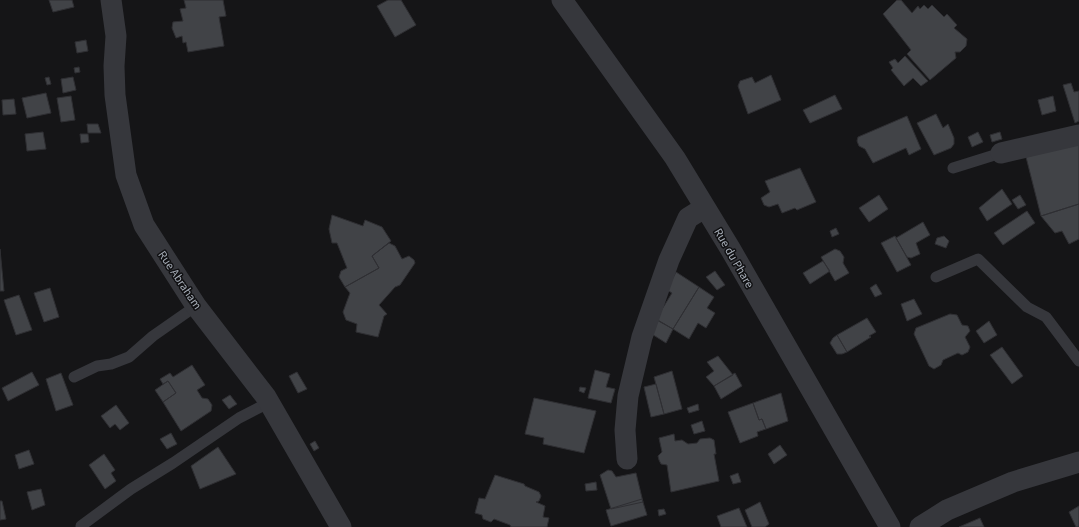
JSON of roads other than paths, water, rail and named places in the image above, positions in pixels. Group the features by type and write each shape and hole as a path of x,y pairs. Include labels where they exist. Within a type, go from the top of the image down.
{"street":[{"name":"Rue Abraham","path":"111,0 116,36 114,66 115,95 126,175 144,225 196,306 270,402 341,527"},
{"name":"Rue du Phare","path":"562,0 675,158 704,208 731,250 885,525"},
{"path":"1001,154 1079,135"},
{"path":"627,459 625,430 628,396 633,368 650,311 669,260 688,218 704,208"},
{"path":"920,527 947,510 1013,482 1079,462"}],"lane":[{"path":"953,168 1001,154"},
{"path":"936,277 978,259 1027,307 1046,317 1079,361"},
{"path":"74,377 97,366 111,364 128,357 153,336 196,306"},
{"path":"81,526 131,489 173,463 239,418 270,402"}]}
